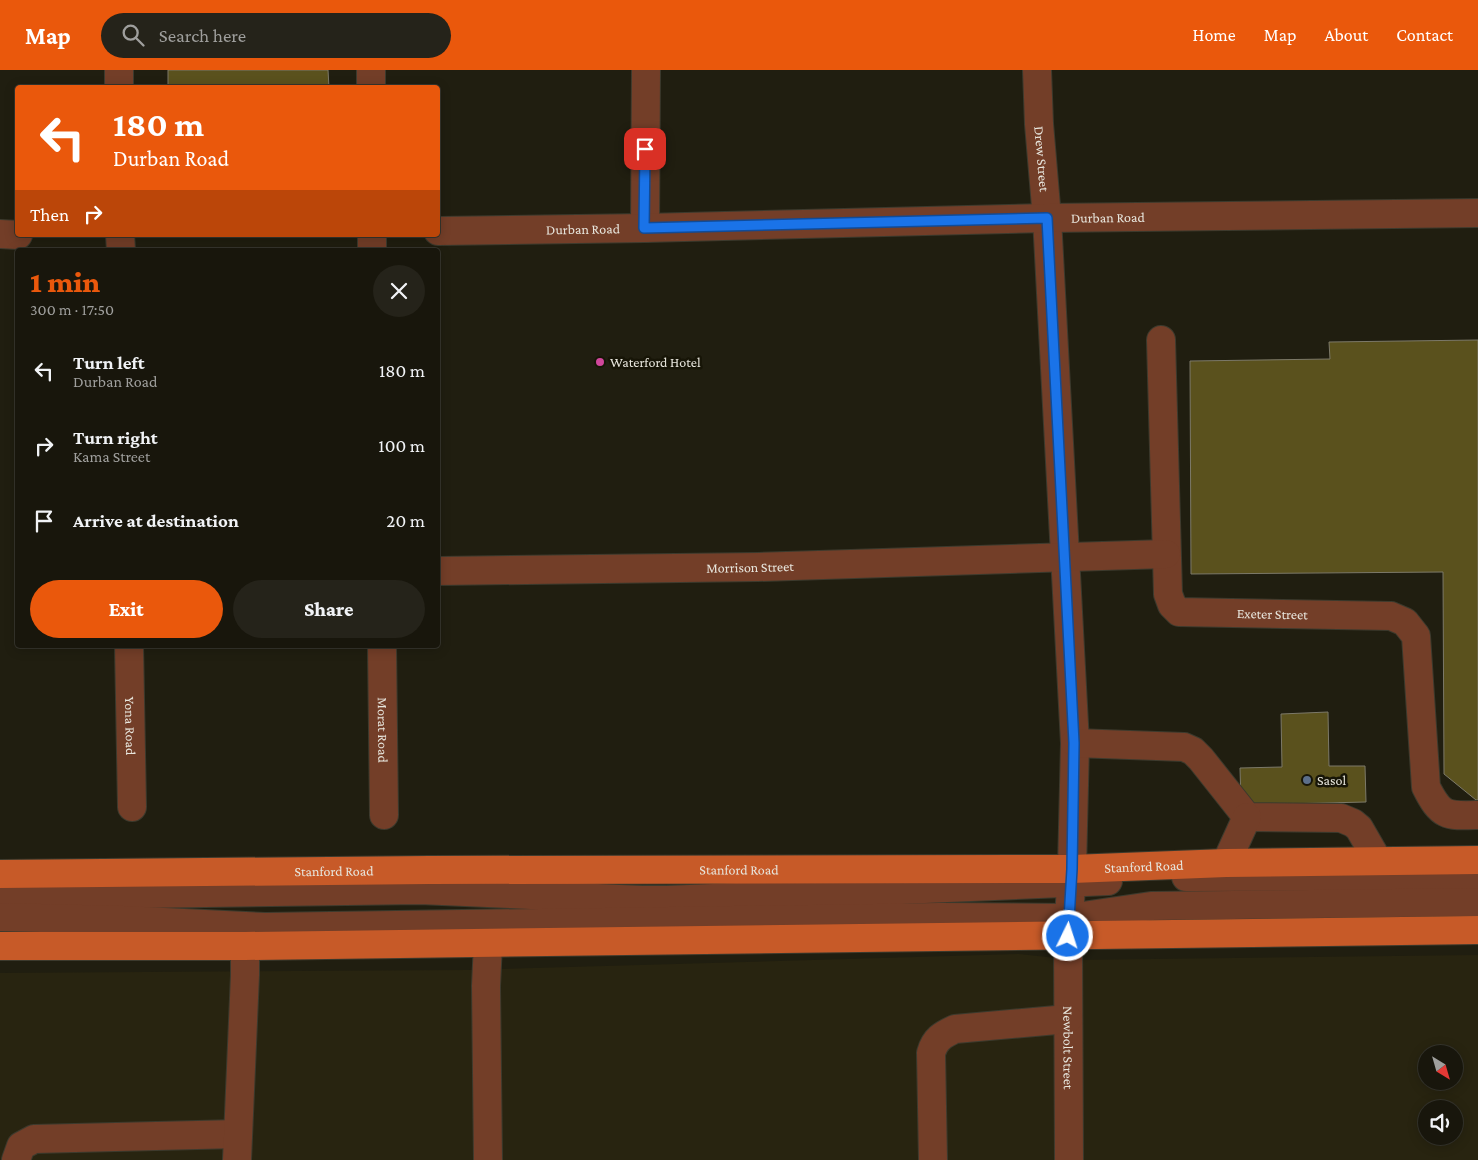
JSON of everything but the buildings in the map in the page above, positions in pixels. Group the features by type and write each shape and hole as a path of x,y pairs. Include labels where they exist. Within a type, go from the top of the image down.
{"main road":[{"name":"Stanford Road","path":"0,874 429,870 1071,876 1226,863 1478,860"},
{"path":"0,946 245,946 488,943 1069,927 1478,930"}],"street":[{"path":"119,70 119,85"},
{"path":"371,70 371,85"},
{"path":"644,228 646,70"},
{"name":"Drew Street","path":"1037,70 1039,124 1047,218 1074,743 1069,927"},
{"name":"Durban Road","path":"440,231 1047,218 1478,213"},
{"path":"0,234 15,234"},
{"name":"Exeter Street","path":"1162,340 1166,554 1168,594 1172,605 1179,612 1391,616 1404,622 1416,636 1426,787 1435,804 1451,816 1478,815"},
{"name":"Morrison Street","path":"440,571 758,567 1166,554"},
{"name":"Yona Road","path":"129,648 132,807"},
{"name":"Morat Road","path":"382,648 384,815"},
{"path":"1074,743 1184,748 1193,751 1248,818"},
{"path":"1248,818 1341,818 1359,828 1378,861"},
{"path":"1226,863 1248,818"},
{"path":"0,896 411,890 642,900 1071,876 1478,876"},
{"path":"0,917 266,927 930,917 1069,927 1151,906 1478,902"},
{"name":"Newbolt Street","path":"1069,927 1069,1160"},
{"path":"488,943 486,986 488,1160"},
{"path":"16,1160 21,1146 34,1139 237,1147 245,946"},
{"path":"933,1160 931,1054 933,1045 943,1035 955,1029 1068,1019"}],"shaded area":[{"path":"1019,954 1075,960 1478,955 1478,1160 0,1160 0,973 468,970"}],"place":[{"name":"Waterford Hotel","path":"600,362"},
{"name":"Sasol","path":"1307,780"}],"route":[{"path":"645,149 644,228 1047,218 1074,743 1072,869 1068,936"}]}
